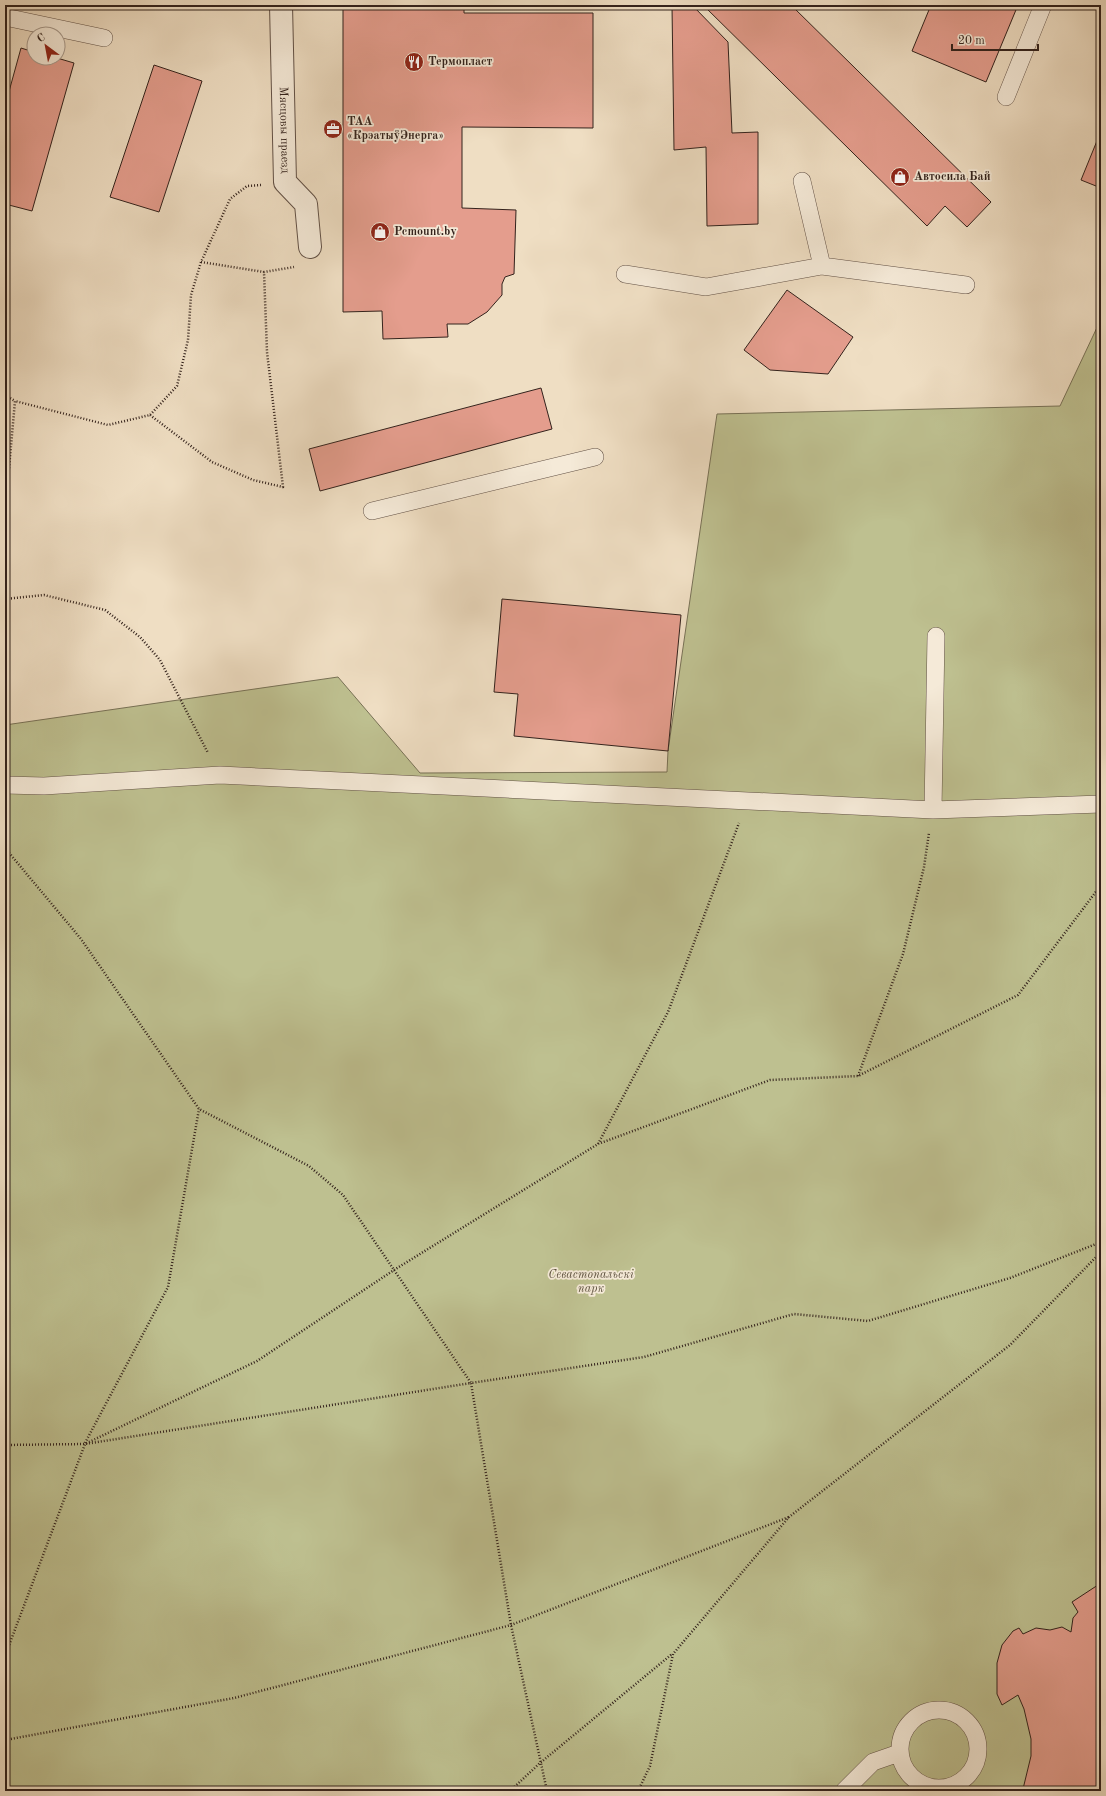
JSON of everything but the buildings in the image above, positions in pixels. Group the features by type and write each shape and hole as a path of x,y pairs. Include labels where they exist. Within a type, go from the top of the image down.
{"street":[{"name":"Мясцовы праезд","path":"281,5 285,182 306,204 310,247"}],"lane":[{"path":"1006,97 1044,5"},
{"path":"5,17 104,38"},
{"path":"802,181 822,266"},
{"path":"625,274 706,287 822,266 966,285"},
{"path":"372,511 595,457"},
{"path":"933,810 936,636"},
{"path":"5,785 44,786 220,775 933,810 1101,804"},
{"path":"936,1711 948,1712 960,1716 969,1724 975,1735 978,1747 976,1760 970,1772 961,1782 948,1787 934,1789 922,1785 910,1777 903,1766 900,1753 901,1739 906,1728 914,1719 924,1713 936,1711"},
{"path":"844,1791 873,1762 900,1753"}],"path":[{"path":"5,395 15,401 108,425 150,415 177,386 188,340 191,295 201,262 230,199 247,186 285,182"},
{"path":"201,262 264,272 309,265 310,247"},
{"path":"150,415 212,462 253,480 283,487 267,352 264,272"},
{"path":"5,513 15,401"},
{"path":"5,599 44,595 105,610 140,637 160,660 220,775"},
{"path":"598,1144 668,1012 747,800"},
{"path":"858,1076 903,954 924,867 933,810"},
{"path":"5,848 81,939 199,1110 308,1166 343,1195 471,1383 511,1625 547,1791"},
{"path":"85,1444 257,1361 394,1270 598,1144 770,1080 858,1076 1018,995 1101,885"},
{"path":"5,1656 85,1444 168,1287 199,1110"},
{"path":"5,1445 85,1444 644,1357 794,1314 868,1321 1010,1278 1101,1242"},
{"path":"510,1791 540,1763 673,1654 789,1517 1010,1345 1101,1252"},
{"path":"5,1740 234,1698 511,1625 789,1517"},
{"path":"638,1791 650,1766 673,1654"}],"green space":[{"name":"Севастопальскі парк","path":"1101,319 1101,1791 5,1791 5,725 338,677 420,773 667,772 668,751 717,414 1060,406"}],"place":[{"name":"Термопласт","path":"414,62"},
{"name":"ТАА «КрэатыўЭнерга»","path":"333,129"},
{"name":"Автосила Бай","path":"900,177"},
{"name":"Pcmount.by","path":"380,232"}]}
